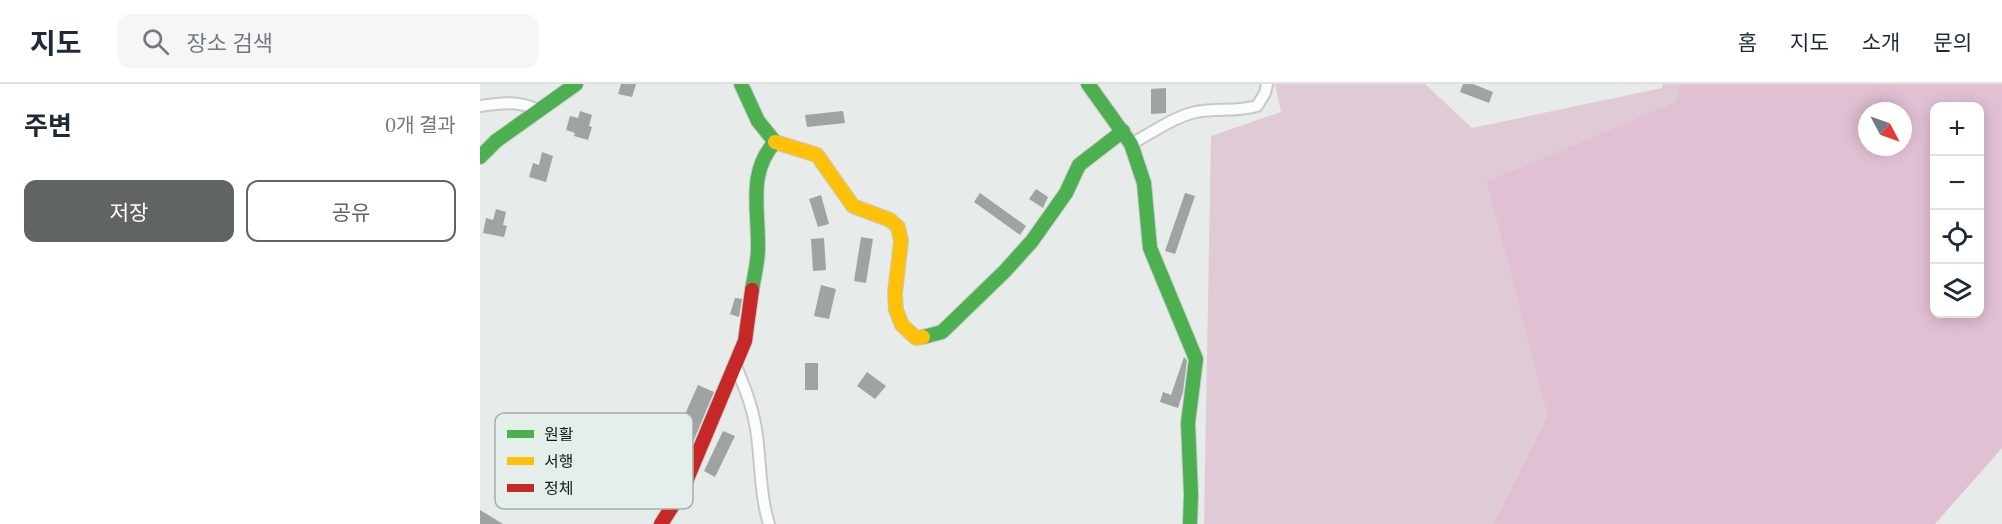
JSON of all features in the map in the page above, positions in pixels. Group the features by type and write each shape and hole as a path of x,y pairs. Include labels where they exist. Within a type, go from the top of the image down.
{"street":[{"path":"480,157 496,141 576,84"},
{"path":"741,84 758,121 775,142 816,155 853,206 890,220 898,227 901,241 895,293 896,310 902,325 916,338 942,332 1005,271 1032,241 1066,192 1079,165 1123,131"},
{"path":"1088,84 1131,144 1144,183 1150,248 1196,359 1188,423 1190,524"},
{"path":"1131,144 1174,120 1196,112 1244,110 1257,106 1265,93 1267,84"},
{"path":"480,106 511,103 530,106 539,111"},
{"path":"693,465 745,341 758,250 756,180 764,154 775,142"},
{"path":"735,364 750,399 757,434 762,503 769,524"},
{"path":"661,524 671,509"}],"shaded area":[{"path":"1275,84 1425,84 1472,128 1662,88 1663,84 2002,84 2002,196 1984,122 1984,102 1930,102 1930,114 1912,150 1912,102 1858,102 1858,156 1909,156 1723,524 1204,524 1211,136 1281,112"},
{"path":"1680,84 2002,84 2002,448 1935,524 1494,524 1548,416 1487,182 1676,102"}],"building":[{"path":"621,84 636,84 632,97 618,94"},
{"path":"1463,84 1473,84 1493,92 1489,103 1460,92"},
{"path":"1166,88 1166,113 1151,114 1151,89"},
{"path":"580,111 592,115 589,126 592,127 588,140 574,136 575,133 566,130 570,116 578,118"},
{"path":"843,111 845,123 807,127 805,115"},
{"path":"542,152 553,156 546,182 529,177 533,163 539,165"},
{"path":"1036,189 1048,197 1043,208 1029,199"},
{"path":"980,193 1026,226 1020,235 974,202"},
{"path":"1185,193 1195,196 1175,254 1165,251"},
{"path":"821,195 829,224 818,227 809,199"},
{"path":"496,209 506,212 503,225 507,226 504,237 483,233 486,218 493,220"},
{"path":"861,237 873,239 866,283 854,281"},
{"path":"824,238 826,270 813,271 811,239"},
{"path":"821,285 836,289 829,319 814,316"},
{"path":"735,298 742,299 739,317 730,314"},
{"path":"1184,357 1187,360 1183,392 1178,408 1160,402 1163,392 1171,395"},
{"path":"805,363 818,363 818,390 805,390"},
{"path":"867,372 886,386 875,399 857,386"},
{"path":"698,385 714,392 693,442 693,413 685,413"},
{"path":"723,431 735,436 715,477 704,471"},
{"path":"480,510 503,524 480,524"}],"traffic: fast":[{"path":"480,157 496,141 576,84"},
{"path":"741,84 758,121 775,142 766,154 758,179 756,192 758,254 752,290"},
{"path":"1088,84 1131,144 1144,183 1150,248 1196,359 1188,423 1190,524"},
{"path":"923,337 942,332 1005,271 1032,241 1066,193 1079,165 1123,131"}],"traffic: slow":[{"path":"775,142 817,155 853,206 890,220 898,227 901,241 895,293 896,310 902,325 916,338 923,337"}],"traffic: jam":[{"path":"693,465 745,341 752,290"},
{"path":"661,524 671,509"}]}
